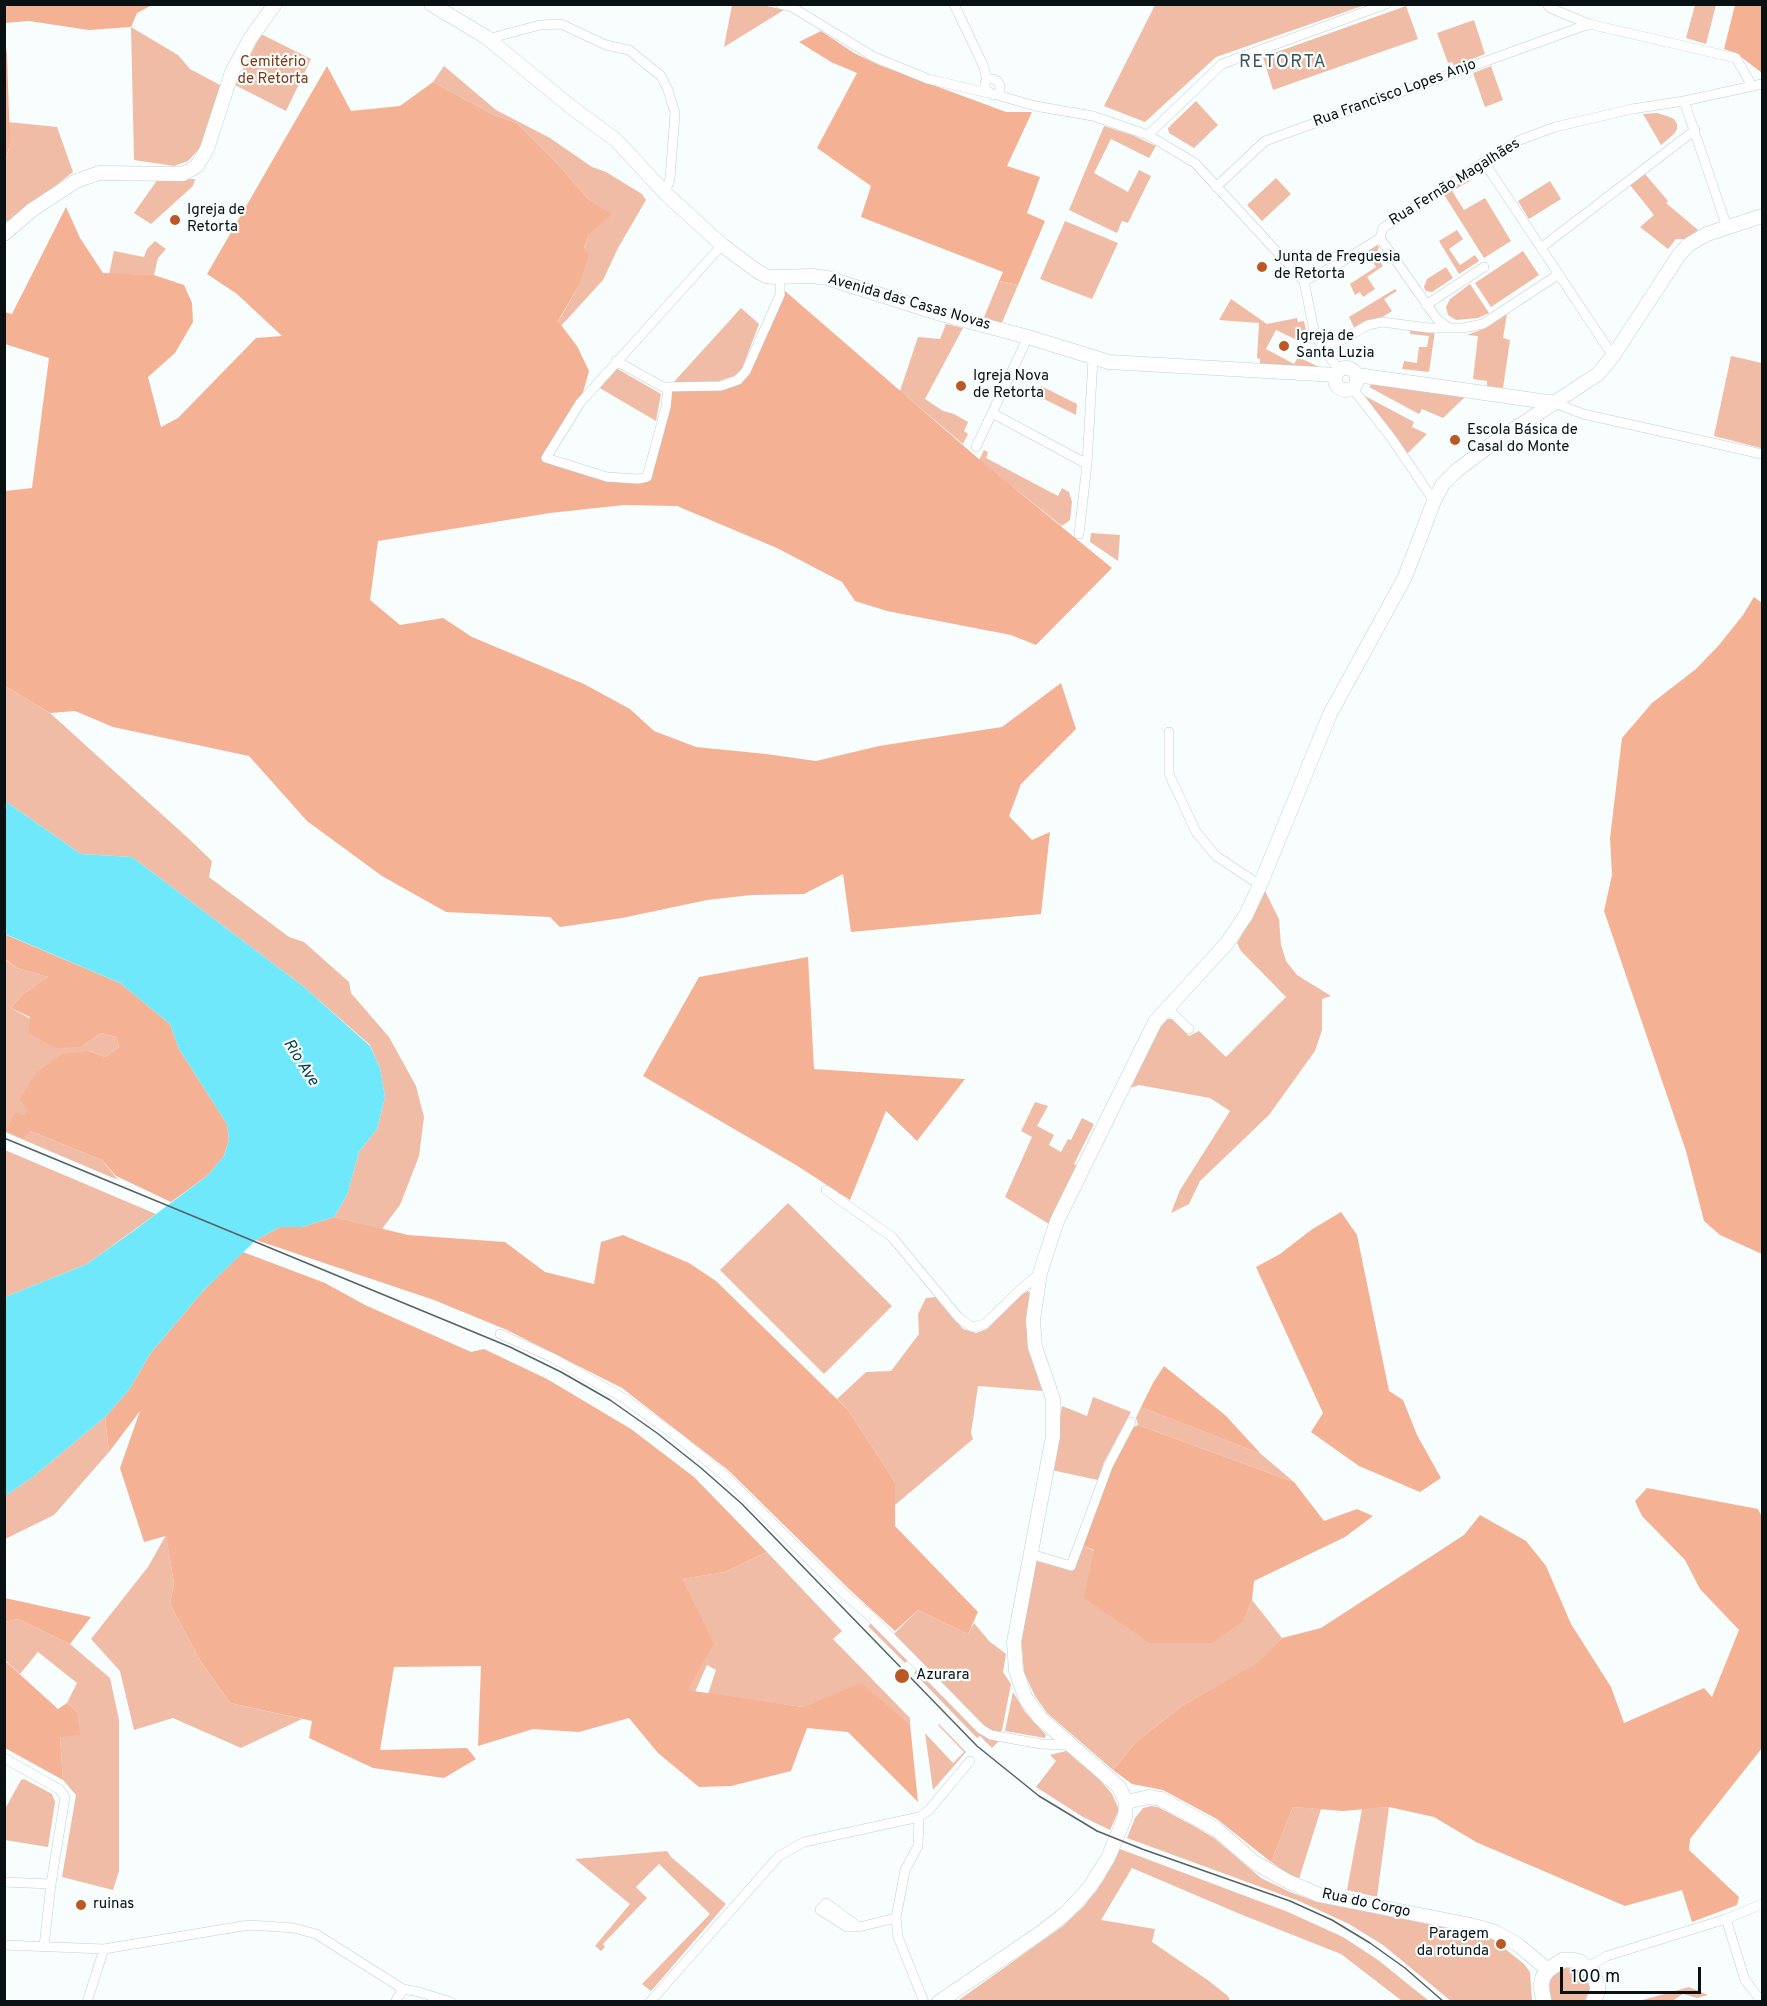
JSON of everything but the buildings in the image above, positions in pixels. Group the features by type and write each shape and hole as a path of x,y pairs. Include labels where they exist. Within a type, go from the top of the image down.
{"main road":[{"path":"1544,2001 1541,1986 1543,1977 1548,1970 1563,1960 1572,1960 1588,1967 1597,1980 1598,1988 1594,2001"}],"street":[{"path":"4,234 32,210 76,181 99,173 183,174 197,166 207,149 232,72 250,39 275,4"},
{"name":"Avenida das Casas Novas","path":"430,4 491,40 571,107 622,145 665,193 722,245 766,276 827,278 941,314 1028,337 1093,359 1125,364 1338,372"},
{"path":"780,4 792,7 874,57 927,79 1012,98 1035,106 1093,116 1148,135 1195,163 1304,281 1315,336 1338,372 1335,382 1339,388 1346,391 1353,389 1357,383 1357,375 1352,369 1338,372"},
{"path":"954,4 983,65 986,81 992,94"},
{"path":"1148,135 1222,64 1386,4"},
{"path":"1547,4 1550,8 1589,24 1736,58 1757,85"},
{"path":"491,40 540,25 561,24 606,45 629,50 661,76 675,113 670,179 665,193"},
{"name":"Rua Francisco Lopes Anjo","path":"1215,187 1265,141 1589,24"},
{"path":"983,65 1012,98"},
{"path":"969,90 993,79 999,83 1001,90 992,94"},
{"name":"Rua Fernão Magalhães","path":"1304,281 1338,264 1380,238 1383,228 1520,141 1555,127 1632,109 1684,101 1757,85"},
{"path":"1684,101 1727,227"},
{"path":"1542,247 1695,130"},
{"path":"1484,162 1613,356"},
{"path":"939,2001 1043,1931 1066,1912 1090,1887 1108,1858 1125,1817 1126,1802 1119,1787 1040,1718 1026,1699 1016,1671 1014,1642 1053,1436 1053,1400 1035,1347 1033,1320 1040,1273 1057,1221 1155,1022 1227,943 1246,915 1330,714 1405,577 1434,501 1443,484 1456,471 1493,443 1598,374 1613,356 1679,255 1697,239 1762,216"},
{"path":"1380,238 1426,305 1437,319 1449,328"},
{"path":"668,387 666,407 647,477 638,479 607,477 546,458 580,403 722,245"},
{"path":"1426,305 1484,267"},
{"path":"1324,350 1368,325 1382,322 1428,328 1463,328 1483,324 1559,274"},
{"path":"616,361 663,387 721,386 738,380 747,371 780,295 780,277"},
{"path":"976,447 1028,337"},
{"path":"1079,534 1087,464 1093,359"},
{"path":"1357,375 1555,403 1583,414 1762,454"},
{"path":"1353,389 1434,501"},
{"path":"992,413 1087,464"},
{"path":"1169,732 1169,774 1196,832 1216,856 1260,885"},
{"path":"1168,1009 1189,1029"},
{"path":"826,1190 892,1237 959,1318 972,1327 986,1324 1040,1273"},
{"path":"500,1334 553,1358 625,1399 689,1446 725,1476 844,1594 868,1614 981,1729 991,1735 1032,1743 1071,1745"},
{"path":"1031,1554 1071,1566 1108,1466 1131,1422"},
{"path":"4,1758 59,1789 65,1797 44,1946"},
{"path":"650,2001 779,1856 804,1842 919,1817 929,1810 970,1761"},
{"name":"Rua do Corgo","path":"1126,1802 1149,1797 1161,1799 1216,1829 1254,1862 1289,1882 1319,1895 1471,1925 1495,1932 1517,1944 1548,1970"},
{"path":"919,1817 918,1846 905,1870 896,1918 898,1937 924,2001"},
{"path":"4,1882 51,1884"},
{"path":"1588,1967 1607,1956 1726,1919 1762,1904"},
{"path":"859,1927 896,1918"},
{"path":"1726,1919 1745,1980 1762,2001"},
{"path":"4,1945 104,1949 249,1925 294,1928 316,1935 403,1989 452,2001"},
{"path":"87,2001 104,1949"},
{"path":"395,2001 403,1989"}],"green space":[{"path":"1155,4 1365,5 1216,57 1145,122 1104,106"},
{"path":"732,5 763,5 784,10 724,47"},
{"path":"1695,5 1716,5 1706,44 1686,38"},
{"path":"1406,6 1418,39 1273,90 1263,57"},
{"path":"1474,20 1485,54 1454,66 1452,62 1448,63 1437,33"},
{"path":"131,27 178,55 190,69 222,86 200,148 188,161 174,166 134,160"},
{"name":"Cemitério de Retorta","path":"261,34 311,59 286,111 235,85"},
{"path":"444,66 496,110 550,138 592,167 606,172 642,194 646,200 618,248 603,280 561,326 558,322 578,287 584,249 589,235 611,214 588,199 558,164 517,123 494,115 433,82"},
{"path":"1491,66 1503,100 1485,107 1473,73"},
{"path":"1196,101 1218,125 1194,148 1169,133 1168,128"},
{"path":"1657,113 1674,119 1677,124 1674,134 1661,145 1643,114"},
{"path":"8,122 57,127 73,172 8,223 5,219 5,163 10,143"},
{"path":"1104,126 1156,146 1149,158 1111,139 1094,173 1128,192 1139,170 1151,176 1128,223 1122,221 1117,233 1069,210"},
{"path":"1645,174 1668,201 1666,203 1698,230 1685,239 1676,239 1668,249 1640,227 1654,215 1630,185"},
{"path":"1468,177 1470,181 1452,191 1464,210 1485,198 1511,241 1484,258 1443,193"},
{"path":"1276,178 1291,194 1262,221 1247,205"},
{"path":"158,179 195,179 193,186 151,224 134,213"},
{"path":"1550,181 1561,199 1529,219 1518,201"},
{"path":"1065,221 1118,243 1092,299 1040,279"},
{"path":"1457,230 1463,239 1449,249 1460,265 1475,255 1479,261 1459,274 1439,241"},
{"path":"155,241 166,249 158,258 154,275 109,274 114,251 144,257 147,249"},
{"path":"1377,245 1379,247 1376,255 1383,266 1367,277 1375,289 1363,297 1360,292 1355,295 1350,284 1376,267 1366,251"},
{"path":"1523,251 1539,275 1491,307 1475,283"},
{"path":"1446,267 1453,278 1432,292 1426,291 1424,287 1427,279"},
{"path":"999,281 1018,285 1001,325 984,317"},
{"path":"1470,284 1489,313 1478,318 1456,320 1448,315 1446,307 1450,299"},
{"path":"1395,289 1397,291 1384,299 1392,311 1355,329 1349,317"},
{"path":"1231,299 1267,324 1297,318 1298,322 1304,321 1307,335 1299,341 1276,330 1266,349 1294,364 1298,357 1321,368 1260,365 1260,359 1257,358 1259,323 1219,320"},
{"path":"741,308 759,324 742,369 734,376 719,381 672,384"},
{"path":"1507,314 1503,338 1510,340 1503,388 1487,386 1487,381 1473,379 1478,336 1467,335 1486,328"},
{"path":"946,324 963,328 925,399 943,411 968,422 964,431 968,434 963,444 900,391 918,337 940,339"},
{"path":"1411,328 1435,331 1429,372 1402,369 1404,361 1417,363 1419,347 1427,347 1429,336 1410,334"},
{"path":"1731,356 1762,363 1761,448 1714,436"},
{"path":"616,368 661,394 656,421 598,387"},
{"path":"1372,384 1465,397 1443,418 1422,409 1419,414 1369,387"},
{"path":"1041,386 1077,404 1076,415 1036,395"},
{"path":"1365,396 1414,422 1412,427 1427,434 1406,455"},
{"path":"984,450 988,452 986,458 1058,496 1062,488 1069,492 1072,502 1070,520 1062,526 979,460"},
{"path":"1091,533 1120,535 1118,561 1090,542"},
{"path":"5,686 50,713 189,839 212,861 209,877 289,937 304,942 349,982 351,993 389,1037 416,1086 424,1117 419,1156 400,1205 382,1229 334,1217 347,1195 359,1152 377,1129 385,1097 380,1068 370,1045 304,987 132,857 81,854 5,801"},
{"path":"1265,891 1279,919 1281,945 1286,961 1297,975 1331,996 1322,999 1322,1030 1315,1051 1269,1115 1200,1181 1189,1204 1171,1213 1180,1190 1230,1111 1210,1098 1139,1085 1127,1089 1166,1019 1172,1019 1189,1036 1199,1031 1226,1057 1286,997 1241,951 1237,943"},
{"path":"4,959 17,968 48,977 23,994 11,1008 81,1047 101,1033 116,1037 119,1047 105,1057 89,1051 22,1115 30,1131 102,1160 118,1180 5,1132"},
{"path":"1035,1102 1048,1106 1037,1126 1054,1135 1049,1145 1061,1152 1068,1139 1071,1140 1082,1118 1094,1124 1074,1164 1078,1166 1049,1224 1005,1197 1032,1137 1021,1131"},
{"path":"5,1150 156,1214 87,1264 5,1297"},
{"path":"788,1203 892,1306 824,1374 720,1270"},
{"path":"1028,1291 1031,1295 1043,1391 978,1386 971,1433 973,1439 895,1505 895,1482 848,1410 837,1399 866,1372 891,1371 919,1334 918,1314 926,1298 936,1297 963,1329 976,1333 987,1329 1019,1296"},
{"path":"1093,1397 1131,1412 1104,1462 1098,1480 1051,1470 1062,1406 1087,1416"},
{"path":"1141,1407 1261,1454 1294,1482 1138,1425 1136,1418"},
{"path":"105,1417 109,1452 54,1515 5,1539 5,1496 34,1476"},
{"path":"166,1535 174,1583 170,1604 201,1662 230,1703 302,1719 241,1748 173,1718 134,1730 120,1671 91,1639 148,1567"},
{"path":"1082,1545 1244,1620 1252,1600 1282,1638 1260,1662 1182,1706 1136,1742 1113,1770 1047,1713 1035,1696 1024,1672 1021,1639 1036,1561 1073,1570"},
{"path":"767,1552 842,1631 833,1639 910,1718 910,1724 861,1684 803,1707 708,1694 716,1670 707,1665 695,1692 687,1691 681,1579 725,1572"},
{"path":"918,1610 968,1634 974,1623 989,1641 1006,1654 1003,1672 1011,1684 1000,1733 994,1733 982,1725 894,1634"},
{"path":"18,1619 70,1644 110,1678 119,1720 119,1871 113,1890 62,1877 76,1795 63,1780 60,1737 77,1712 67,1703 77,1683 38,1652 20,1674 5,1660 4,1622"},
{"path":"872,1623 974,1727 1000,1740 992,1748 980,1736 977,1738 914,1673 917,1670 908,1660 905,1663 868,1626"},
{"path":"1013,1692 1025,1712 1046,1735 1045,1738 1005,1731"},
{"path":"939,1724 966,1752 933,1790 925,1733 953,1763 964,1752"},
{"path":"1066,1751 1099,1779 1112,1794 1119,1810 1110,1830 1083,1817 1036,1787 1056,1761 1050,1755"},
{"path":"24,1779 52,1794 55,1802 48,1847 5,1840 5,1809 21,1780"},
{"path":"1158,1807 1214,1838 1261,1878 1292,1893 1318,1902 1478,1934 1494,1940 1524,1964 1530,1972 1532,2001 1451,2001 1383,1945 1349,1924 1299,1901 1127,1838 1135,1818 1143,1808"},
{"path":"1293,1807 1321,1809 1299,1879 1292,1877 1271,1862"},
{"path":"1389,1807 1377,1897 1347,1890 1362,1809"},
{"path":"1120,1849 1288,1912 1343,1937 1378,1960 1429,2001 1402,2001 1341,1954 1132,1868 1101,1920 1155,1929 1152,1942 1209,1981 1228,1996 1230,2001 956,2002 1063,1926 1084,1906 1103,1881"},
{"path":"667,1851 726,1904 651,1991 642,1984 710,1914 659,1864 636,1887 647,1898 603,1944 605,1947 601,1951 595,1946 630,1904 575,1859"},
{"path":"1564,1967 1575,1968 1588,1978 1590,1988 1585,2001 1553,2001 1550,1998 1549,1982 1554,1973"},
{"path":"1689,1987 1708,1995 1697,1998 1683,1994 1672,2001 1639,2001"}],"shaded area":[{"path":"4,5 152,5 137,13 131,27 89,30 29,21 5,23"},
{"path":"1735,5 1762,5 1762,73 1736,53 1724,49"},
{"path":"821,31 854,53 879,65 1006,112 1032,112 1007,166 1040,177 1027,213 1045,221 1018,285 999,281 1003,272 861,217 871,186 817,148 857,73 831,62 799,42"},
{"path":"4,37 7,54 10,143 5,163"},
{"path":"327,66 351,111 400,106 433,82 494,115 517,123 558,164 588,199 612,214 589,235 584,248 589,255 578,287 558,321 577,346 589,371 580,403 546,458 607,477 647,477 668,387 738,380 748,368 785,291 980,460 1112,568 1036,645 1011,635 887,611 855,601 842,582 777,548 677,506 624,505 550,513 378,541 370,600 400,625 443,618 472,637 584,684 630,709 654,731 696,747 816,761 879,746 1002,727 1061,683 1076,729 1021,784 1009,816 1032,840 1050,832 1041,914 851,932 843,874 804,894 751,895 707,900 622,918 560,927 550,917 446,912 382,876 307,821 249,756 113,727 75,711 50,713 5,686 5,491 32,488 49,358 5,344 4,312 12,314 66,207 80,238 103,273 154,275 184,285 192,303 193,322 175,353 148,377 161,427 178,418 256,338 282,336 237,294 207,274"},
{"path":"1754,597 1762,603 1762,1254 1720,1235 1704,1221 1686,1151 1604,911 1612,875 1610,838 1622,738 1652,703 1696,669 1719,645"},
{"path":"4,934 120,983 170,1024 179,1049 227,1124 229,1139 224,1156 207,1176 171,1202 116,1176 102,1160 30,1131 22,1138 6,1130 16,1112 22,1115 27,1110 20,1099 36,1073 63,1054 89,1051 105,1057 119,1047 116,1037 101,1033 81,1047 56,1048 28,1033 30,1017 11,1008 23,994 48,977 17,968 5,959"},
{"path":"808,957 814,1069 965,1079 917,1141 886,1111 850,1200 796,1165 643,1076 699,977"},
{"path":"1341,1212 1357,1235 1389,1391 1403,1400 1417,1435 1441,1478 1420,1492 1359,1466 1311,1432 1323,1413 1256,1267 1280,1254 1311,1230"},
{"path":"334,1217 408,1235 505,1242 545,1272 594,1284 601,1242 623,1235 689,1263 716,1281 848,1410 895,1482 895,1526 978,1612 968,1634 918,1610 895,1631 728,1470 622,1388 507,1330 434,1300 256,1240 280,1227 302,1227"},
{"path":"243,1252 325,1283 365,1305 471,1352 484,1349 547,1379 631,1429 694,1477 767,1552 725,1572 682,1579 714,1644 687,1690 803,1707 861,1683 910,1724 918,1802 848,1732 807,1728 791,1771 731,1786 699,1787 658,1753 629,1718 579,1732 533,1729 478,1746 481,1666 394,1667 380,1750 467,1748 476,1759 444,1778 373,1768 309,1738 312,1721 230,1703 201,1662 170,1604 174,1583 166,1536 144,1542 120,1468 140,1411 109,1452 105,1417 129,1390 150,1354 203,1291"},
{"path":"1164,1366 1225,1415 1261,1454 1141,1407"},
{"path":"1138,1425 1294,1482 1324,1521 1357,1509 1373,1516 1345,1537 1254,1581 1252,1600 1244,1620 1212,1643 1150,1643 1084,1598 1094,1550 1082,1545 1111,1468 1132,1428"},
{"path":"1647,1488 1758,1509 1762,1517 1762,1748 1690,1839 1689,1850 1739,1897 1737,1905 1692,1922 1682,1890 1625,1906 1476,1842 1434,1817 1389,1807 1343,1811 1293,1807 1271,1862 1217,1819 1163,1790 1132,1784 1113,1770 1136,1742 1182,1706 1259,1662 1282,1638 1321,1628 1464,1535 1480,1515 1526,1541 1546,1566 1571,1624 1611,1687 1624,1723 1704,1688 1712,1697 1739,1630 1700,1589 1685,1560 1642,1516 1635,1501"},
{"path":"5,1598 91,1617 70,1644 18,1619 5,1622"},
{"path":"4,1660 58,1709 67,1703 77,1712 80,1735 60,1737 63,1780 5,1748"}],"water":[{"name":"Rio Ave","path":"5,801 81,854 132,857 304,987 370,1046 380,1068 385,1097 377,1129 359,1152 347,1195 334,1217 302,1227 280,1227 256,1240 203,1291 150,1354 129,1390 105,1417 34,1476 5,1496 5,1297 87,1264 207,1176 224,1156 229,1139 227,1124 179,1049 170,1024 120,983 5,934"}],"tram line":[{"path":"4,1138 510,1347 610,1400 657,1433 742,1504 977,1746 1039,1796 1097,1831 1290,1901 1332,1920 1405,1968 1444,2002"}],"place":[{"name":"Igreja de Retorta","path":"175,220"},
{"name":"Junta de Freguesia de Retorta","path":"1262,267"},
{"name":"Igreja de Santa Luzia","path":"1284,346"},
{"name":"Igreja Nova de Retorta","path":"961,386"},
{"name":"Escola Básica de Casal do Monte","path":"1455,440"},
{"name":"Azurara","path":"902,1676"},
{"name":"ruinas","path":"81,1905"},
{"name":"Paragem da rotunda","path":"1501,1944"}],"district":[{"name":"RETORTA","path":"1283,63"}]}
